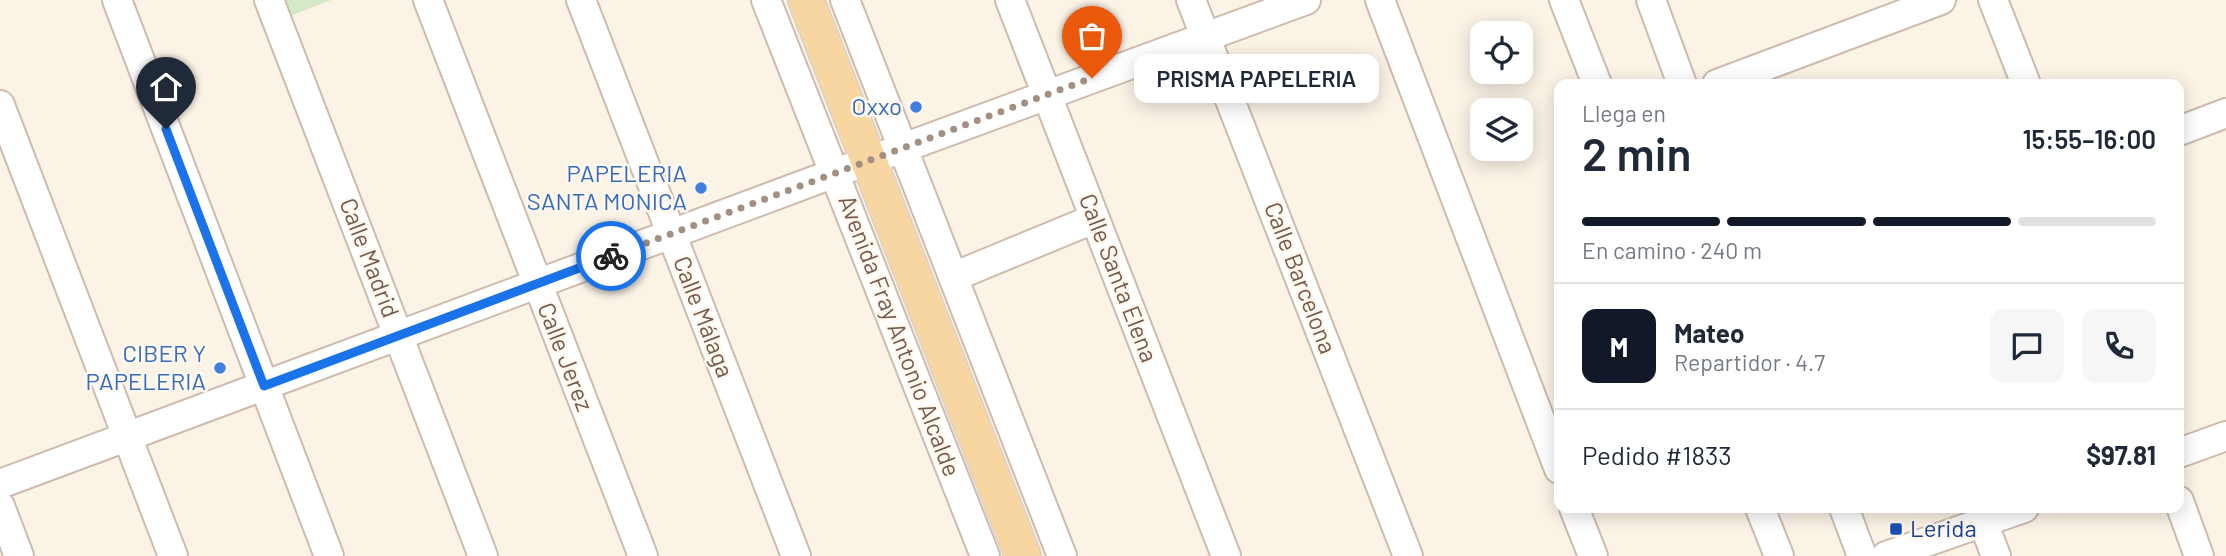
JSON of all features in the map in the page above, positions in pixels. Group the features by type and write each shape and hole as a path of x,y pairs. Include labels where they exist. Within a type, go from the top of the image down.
{"main road":[{"name":"Avenida Fray Antonio Alcalde","path":"806,0 1023,556"}],"street":[{"path":"117,0 329,556"},
{"name":"Calle Madrid","path":"269,0 484,556"},
{"name":"Calle Jerez","path":"428,0 643,556"},
{"name":"Calle Málaga","path":"580,0 796,556"},
{"name":"Avenida Fray Antonio Alcalde","path":"766,0 985,556"},
{"path":"845,0 1062,556"},
{"name":"Calle Santa Elena","path":"1010,0 1226,556"},
{"name":"Calle Barcelona","path":"1191,0 1408,556"},
{"path":"0,484 1306,0"},
{"path":"1380,0 1554,456"},
{"path":"1564,0 1595,79"},
{"path":"1651,0 1680,79"},
{"path":"1730,79 1941,0"},
{"path":"1993,0 2023,79"},
{"path":"0,104 173,556"},
{"path":"2184,129 2226,113"},
{"path":"953,277 1084,223"},
{"path":"2184,451 2226,436"},
{"path":"0,506 19,556"},
{"path":"1576,513 1593,556"},
{"path":"1762,513 1779,556"},
{"path":"1846,513 1862,556"},
{"path":"1886,556 2009,513"},
{"path":"2183,513 2199,556"},
{"path":"1983,522 1996,556"}],"green space":[{"path":"276,0 331,0 283,19"}],"way so far":[{"path":"611,256 1092,78"}],"place":[{"name":"PRISMA PAPELERIA","path":"1092,78"},
{"name":"Oxxo","path":"916,107"},
{"name":"PAPELERIA SANTA MONICA","path":"701,188"},
{"name":"CIBER Y PAPELERIA","path":"220,368"},
{"name":"Lerida","path":"1896,529"}],"route":[{"path":"166,129 264,386 611,256"}]}
